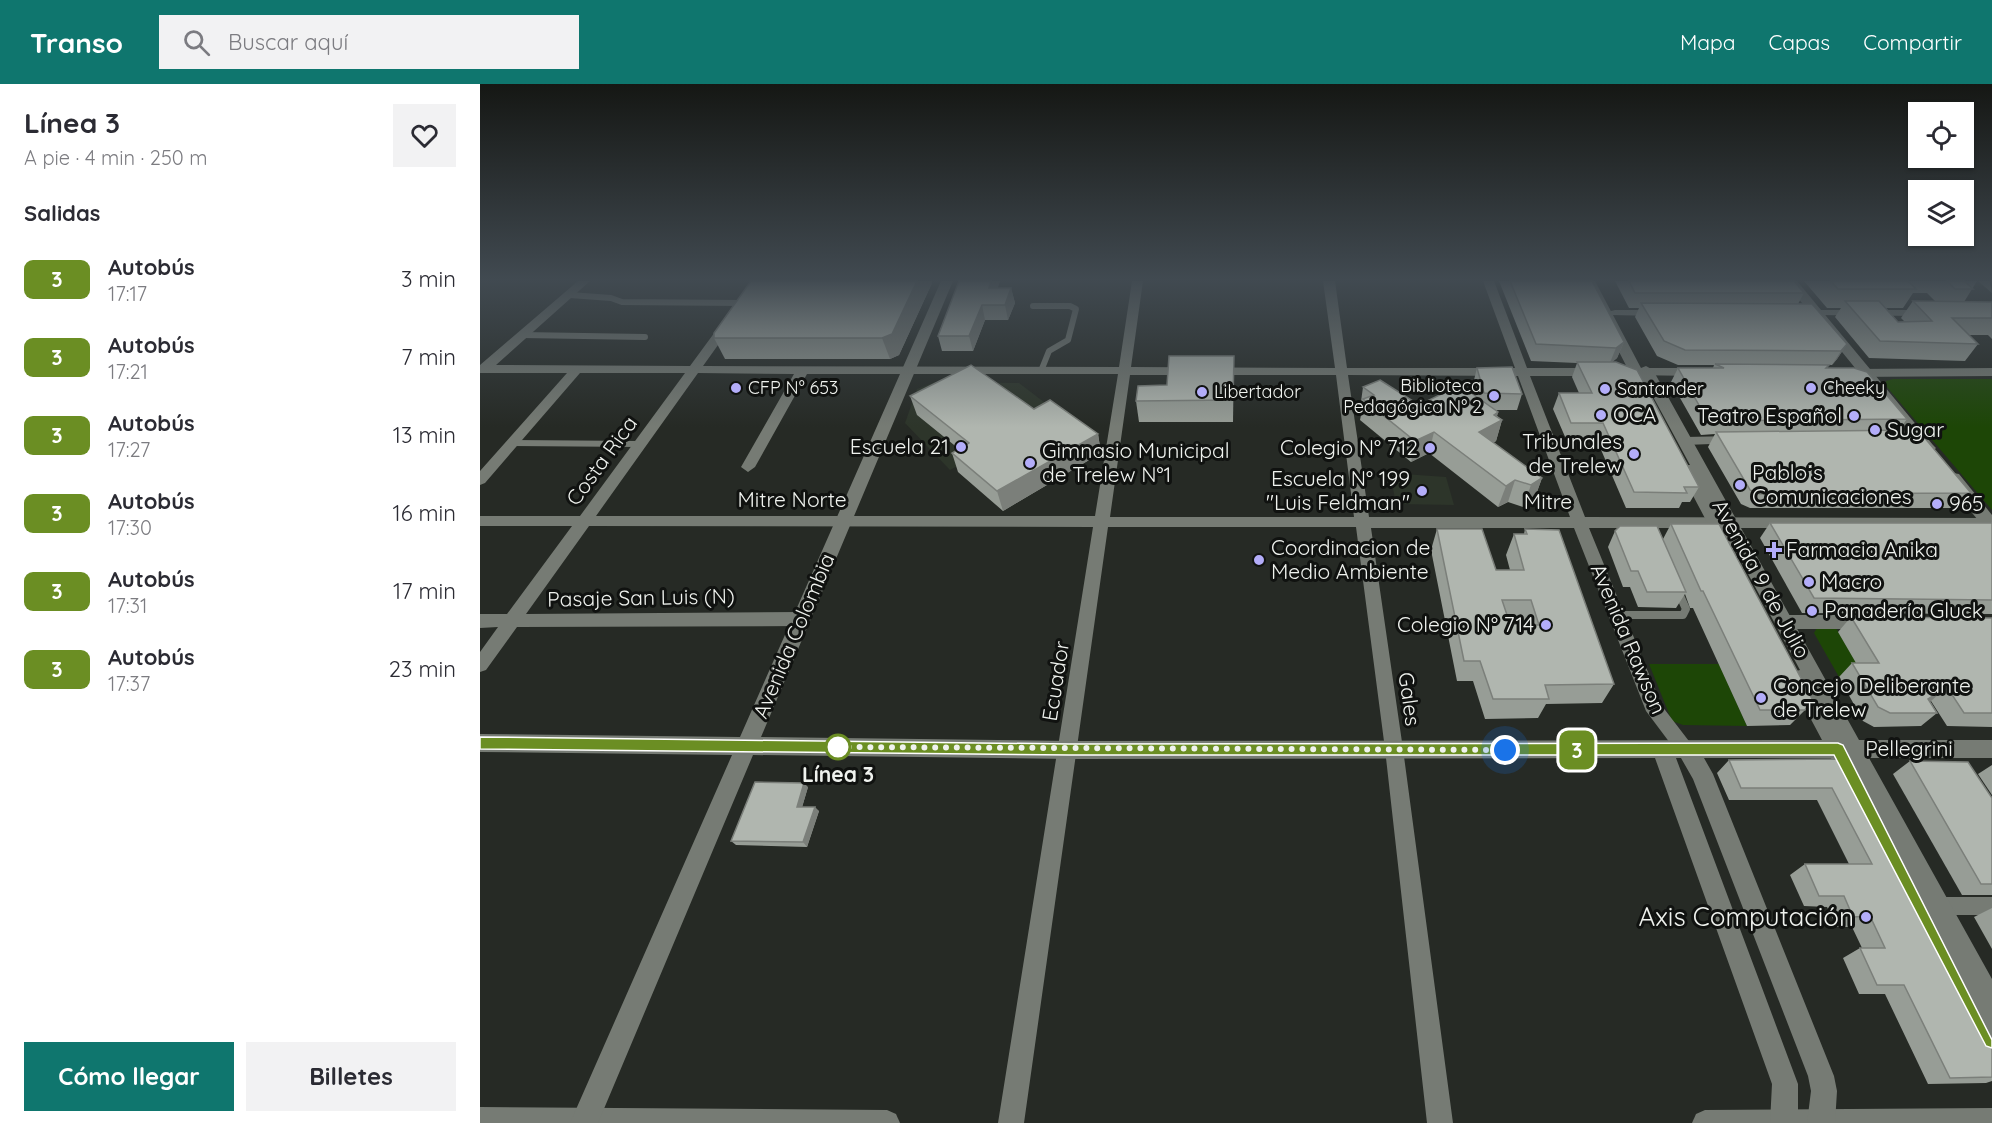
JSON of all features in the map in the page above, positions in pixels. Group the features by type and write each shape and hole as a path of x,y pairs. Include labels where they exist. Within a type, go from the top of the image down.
{"street":[{"path":"482,369 529,329"},
{"name":"Costa Rica","path":"480,665 724,329"},
{"name":"Avenida Colombia","path":"585,1122 926,329"},
{"name":"Ecuador","path":"1011,1123 1131,329"},
{"name":"Gales","path":"1335,329 1394,749 1440,1123"},
{"name":"Avenida Rawson","path":"1506,329 1615,615 1655,711 1674,749 1785,1084 1784,1122"},
{"name":"Avenida 9 de Julio","path":"1611,329 1630,372 1785,622 1992,1040"},
{"name":"Avenida 9 de Julio","path":"1619,329 1630,372 1685,441 1722,522 1846,749 1940,906 1992,1004"},
{"path":"1825,329 1866,373 1991,524"},
{"path":"482,369 1716,372"},
{"path":"748,466 804,369"},
{"path":"480,480 576,370"},
{"path":"1843,373 1992,372"},
{"path":"1897,439 1920,439"},
{"path":"1685,441 1744,440"},
{"name":"Mitre Norte","path":"480,520 1103,520"},
{"name":"Mitre","path":"1103,520 1580,523 1649,528 1722,522 1991,524"},
{"name":"Pasaje San Luis (N)","path":"480,621 801,619"},
{"path":"1785,622 1888,622"},
{"name":"Pellegrini","path":"480,743 1069,750 1992,749"},
{"name":"Avenida Rawson","path":"1674,749 1702,774 1821,1077 1824,1091 1821,1122"},
{"path":"1940,906 1992,906"},
{"path":"480,1120 887,1123"},
{"path":"1705,1123 1992,1121"}],"lane":[{"path":"1041,371 1049,351 1068,340 1071,329"},
{"path":"523,335 645,337"},
{"path":"512,443 639,444"},
{"path":"1615,615 1683,615 1685,607 1671,575"}],"shaded area":[{"name":"Escuela 21","path":"935,382 1019,383 1057,412 950,470 905,423 917,389"},
{"name":"Escuela N° 199 \"Luis Feldman\"","path":"1390,473 1446,477 1454,505 1396,504"}],"green space":[{"path":"1893,379 1992,379 1992,510 1886,386 1886,381"},
{"path":"1817,628 1836,628 1865,677 1839,677 1814,633"},
{"path":"1649,664 1719,664 1747,726 1683,725 1672,721"}],"building":[{"path":"716,329 894,329 892,334 882,338 714,338"},
{"path":"940,329 972,329 969,336 938,336"},
{"path":"1530,329 1617,329 1624,342 1616,348 1536,344"},
{"path":"1657,329 1834,329 1847,344 1841,351 1685,350 1664,341"},
{"path":"1870,329 1963,329 1978,344 1880,341"},
{"path":"1169,356 1234,356 1233,400 1136,401 1138,386 1167,385"},
{"path":"1577,362 1616,362 1637,370 1699,487 1684,487 1687,493 1634,492 1603,423 1571,423 1559,393 1592,393"},
{"path":"1715,364 1829,365 1826,368 1854,368 1867,372 1907,419 1708,421 1678,368 1724,368"},
{"path":"971,365 1034,409 1050,400 1098,434 997,491 952,453 969,443 910,396"},
{"path":"1512,367 1522,394 1484,393 1477,368"},
{"path":"1380,380 1419,405 1454,388 1461,393 1467,390 1498,412 1494,415 1502,420 1479,432 1542,478 1531,485 1515,480 1506,486 1434,432 1415,441 1363,399 1374,395 1363,387"},
{"path":"1918,430 1971,493 1760,494 1750,490 1716,432"},
{"path":"1770,523 1992,523 1992,600 1814,598"},
{"path":"1671,524 1719,524 1812,699 1805,710 1760,710 1701,591"},
{"path":"1620,526 1657,526 1686,592 1647,592 1638,571 1631,571 1615,531"},
{"path":"1437,529 1482,529 1496,570 1524,570 1514,534 1527,534 1525,529 1559,530 1614,684 1545,685 1549,699 1493,699 1480,661 1464,661","holes":["1502,600 1531,600 1539,625 1510,624"]},
{"path":"1851,617 1992,618 1992,713 1964,713 1947,687 1928,699 1937,713 1890,713 1878,707 1852,663 1879,663"},
{"path":"1841,759 1992,1043 1992,1077 1950,1078 1904,985 1877,985 1860,948 1885,948 1870,916 1853,917 1844,896 1819,896 1805,864 1872,864 1832,788 1741,788 1729,760"},
{"path":"1910,761 1968,762 1992,798 1992,884 1981,884"},
{"path":"755,782 804,783 797,807 815,807 803,842 731,841"}],"bus line":[{"name":"3","path":"480,743 1069,750 1838,749 1992,1040"}],"place":[{"name":"CFP N° 653","path":"736,388"},
{"name":"Cheeky","path":"1811,388"},
{"name":"Santander","path":"1605,389"},
{"name":"Libertador","path":"1202,392"},
{"name":"Biblioteca Pedagógica N° 2","path":"1494,396"},
{"name":"OCA","path":"1601,415"},
{"name":"Teatro Español","path":"1854,416"},
{"name":"Sugar","path":"1875,430"},
{"name":"Escuela 21","path":"961,447"},
{"name":"Colegio N° 712","path":"1430,448"},
{"name":"Tribunales de Trelew","path":"1634,454"},
{"name":"Gimnasio Municipal de Trelew N°1","path":"1030,463"},
{"name":"Pablo´s Comunicaciones","path":"1740,485"},
{"name":"Escuela N° 199 \"Luis Feldman\"","path":"1422,491"},
{"name":"965","path":"1937,504"},
{"name":"Farmacia Anika","path":"1774,550"},
{"name":"Coordinacion de Medio Ambiente","path":"1259,560"},
{"name":"Macro","path":"1809,582"},
{"name":"Panadería Gluck","path":"1812,611"},
{"name":"Colegio N° 714","path":"1546,625"},
{"name":"Concejo Deliberante de Trelew","path":"1761,698"},
{"name":"Línea 3","path":"838,747"},
{"name":"Axis Computación","path":"1866,917"}],"route":[{"path":"838,747 1069,750 1505,750"}]}
